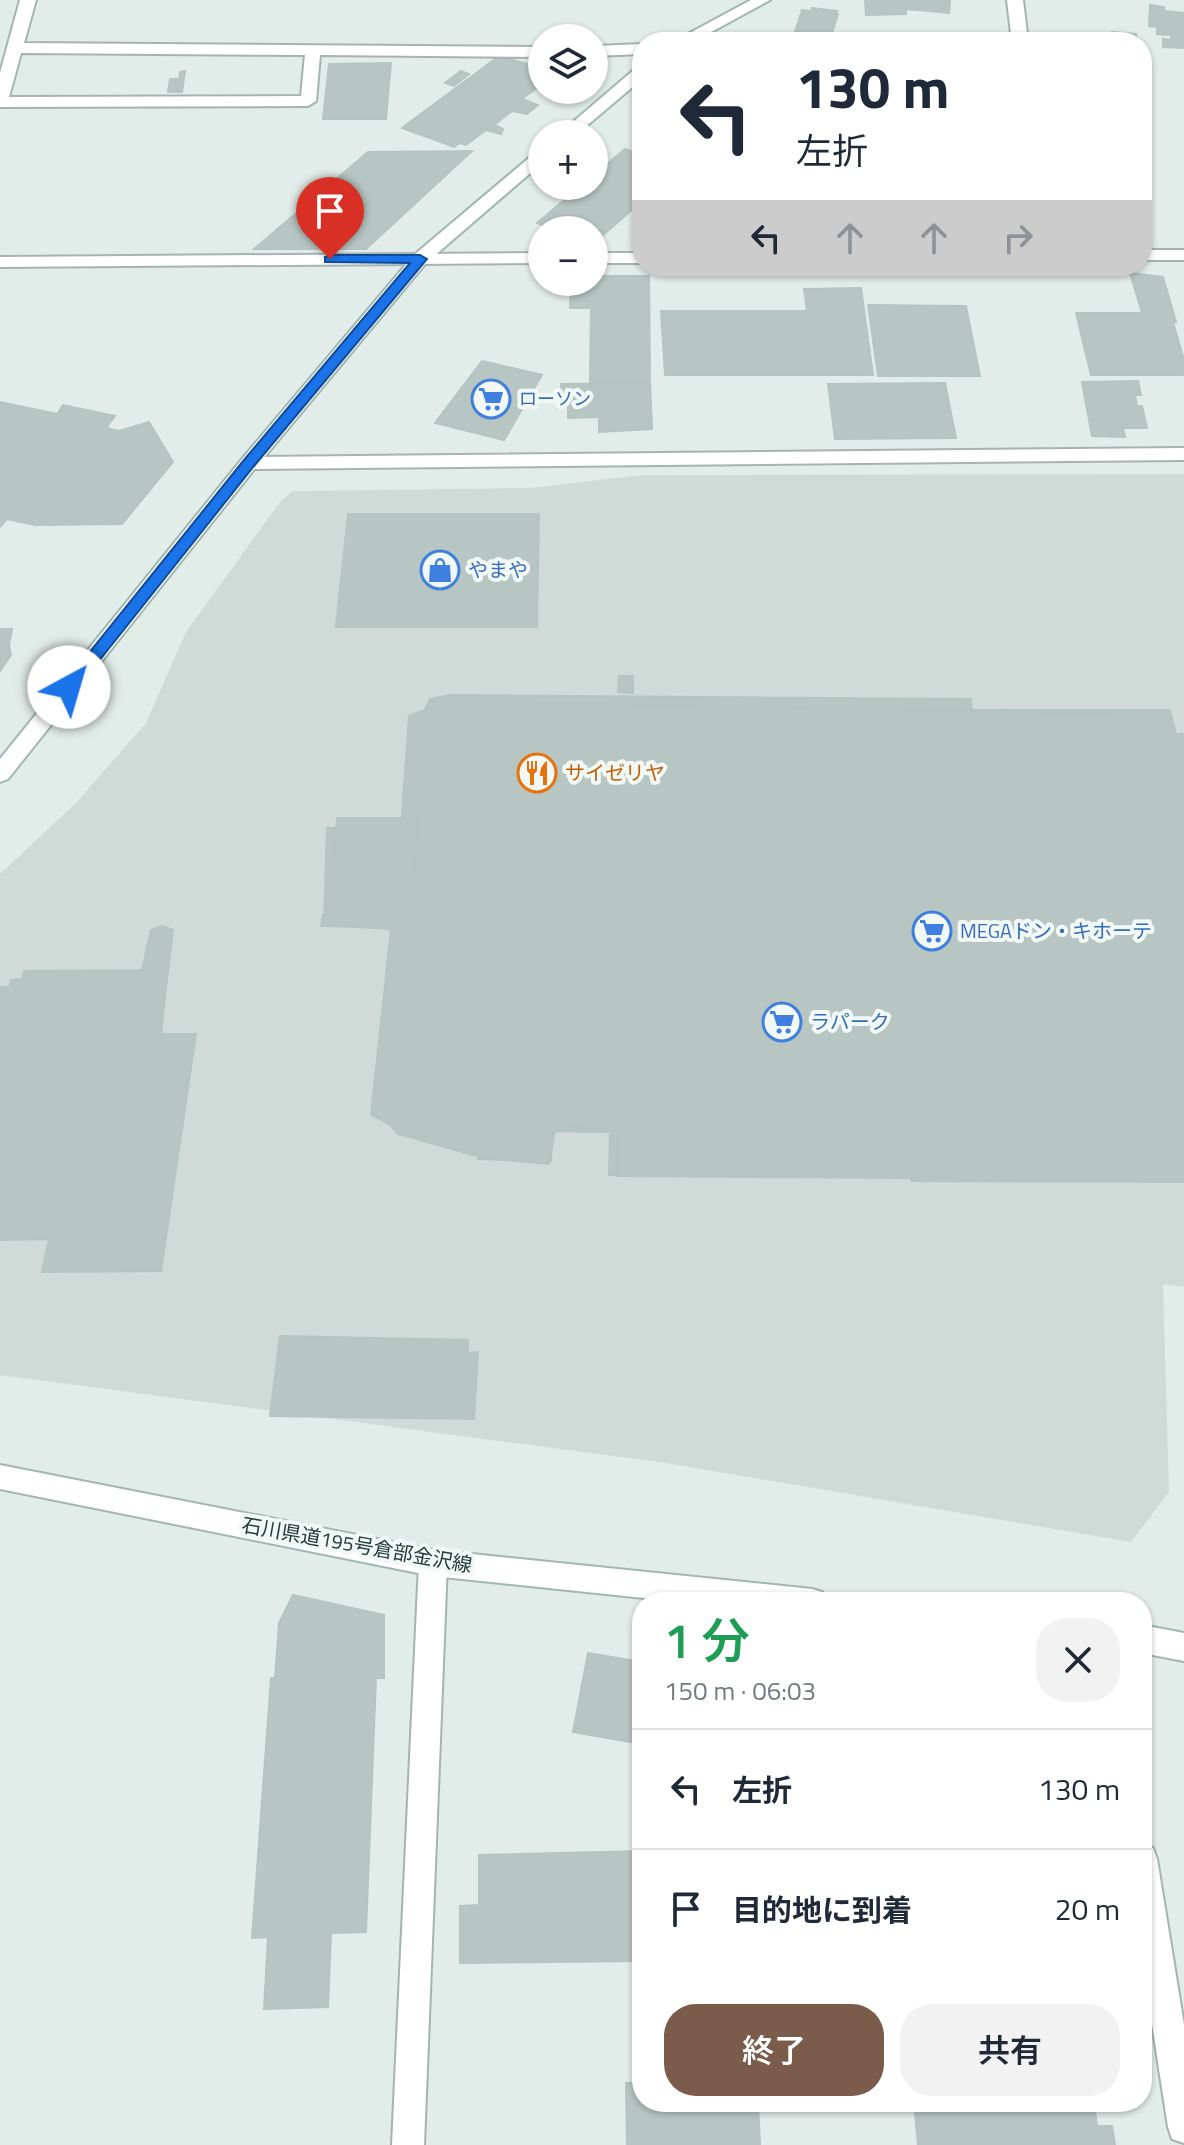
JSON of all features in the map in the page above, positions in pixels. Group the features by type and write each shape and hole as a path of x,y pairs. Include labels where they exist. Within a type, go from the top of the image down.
{"street":[{"path":"28,0 0,102 308,101 313,49"},
{"path":"700,32 762,0"},
{"path":"1015,0 1019,32"},
{"path":"15,48 528,52"},
{"path":"608,50 632,49"},
{"path":"584,120 632,79"},
{"path":"0,774 249,463 420,259 528,167"},
{"path":"1152,255 1184,255"},
{"path":"0,262 528,258"},
{"path":"608,258 632,258"},
{"path":"249,463 1184,454"},
{"name":"石川県道195号倉部金沢線","path":"0,1477 433,1563 715,1592"},
{"path":"408,2145 433,1563"},
{"path":"1152,1641 1184,1647"},
{"path":"1152,1923 1184,2127"}],"shaded area":[{"path":"1184,474 1184,1287 1163,1284 1169,1492 1131,1542 666,1463 0,1375 0,874 76,803 146,723 186,632 280,502 292,491 530,488 642,475"}],"building":[{"path":"865,0 950,0 949,13 906,9 906,14 866,15"},
{"path":"1150,5 1164,7 1164,11 1184,13 1184,48 1163,47 1163,39 1171,40 1171,35 1157,34 1157,27 1149,26"},
{"path":"812,8 837,11 832,32 795,32 802,10 811,11"},
{"path":"499,56 528,64 528,94 522,99 528,104 538,105 527,114 512,111 494,125 503,129 501,134 486,130 466,145 460,143 454,147 402,128"},
{"path":"391,63 386,119 323,119 329,64"},
{"path":"185,71 182,92 168,92 170,79 179,79 180,72"},
{"path":"461,71 469,74 454,86 445,83"},
{"path":"625,149 632,151 632,210 608,231 608,216 545,216 564,200 608,200 608,163"},
{"path":"472,151 366,249 254,249 368,152"},
{"path":"608,276 649,276 650,383 590,382 591,308 570,308 570,296 608,296"},
{"path":"1131,276 1163,277 1176,322 1173,322 1184,360 1184,375 1091,375 1076,313 1142,313"},
{"path":"861,288 873,375 665,375 661,311 807,311 804,289"},
{"path":"868,305 966,306 980,376 878,376"},
{"name":"ローソン","path":"482,361 542,375 504,440 435,423"},
{"path":"1138,381 1141,395 1135,395 1137,406 1142,406 1147,428 1123,428 1125,437 1092,436 1082,382"},
{"path":"650,383 652,429 599,432 599,417 568,418 568,401 563,401 561,396 561,384"},
{"path":"945,383 956,438 835,439 828,384"},
{"path":"0,402 57,414 63,405 115,416 106,428 119,431 149,422 173,462 122,524 35,525 7,519 0,527"},
{"name":"やまや","path":"348,514 539,514 537,627 336,627"},
{"path":"0,629 12,629 11,655 0,671"},
{"path":"619,676 633,676 633,693 618,692"},
{"name":"ラパーク","path":"450,695 971,699 972,710 1170,710 1176,734 1184,734 1184,1182 911,1181 911,1176 609,1175 610,1132 552,1131 551,1161 478,1159 478,1143 422,1140 398,1134 383,1117 379,1106 384,1039 402,1041 425,709 430,699"},
{"name":"ラパーク","path":"448,701 1165,715 1181,750 1184,750 1184,1180 617,1176 618,1131 556,1125 549,1164 484,1158 420,1140 371,1115 391,929 324,925 327,828 401,829 409,716"},
{"path":"337,818 418,818 412,906 330,906"},
{"path":"323,915 362,916 361,927 321,926"},
{"path":"162,926 173,930 165,997 0,997 0,987 9,987 11,980 22,979 24,971 142,970 151,930"},
{"path":"0,997 165,997 161,1034 196,1034 161,1271 42,1272 49,1239 0,1240"},
{"path":"280,1336 468,1340 468,1353 478,1352 474,1419 270,1416"},
{"path":"293,1595 384,1615 384,1678 376,1678 366,1932 331,1933 328,2007 264,2009 268,1937 252,1938 271,1678 275,1678 279,1623"},
{"path":"588,1653 632,1660 632,1742 573,1732"},
{"path":"632,1851 632,1961 460,1963 460,1906 479,1905 479,1855"},
{"path":"626,2083 632,2083 632,2112 758,2112 760,2145 627,2145"},
{"path":"915,2112 1095,2112 1097,2126 1112,2126 1115,2145 918,2145"}],"place":[{"name":"ローソン","path":"491,399"},
{"name":"やまや","path":"440,570"},
{"name":"サイゼリヤ","path":"537,773"},
{"name":"MEGAドン・キホーテ","path":"932,931"},
{"name":"ラパーク","path":"782,1022"}],"route":[{"path":"69,687 249,463 420,259 330,259"}]}
